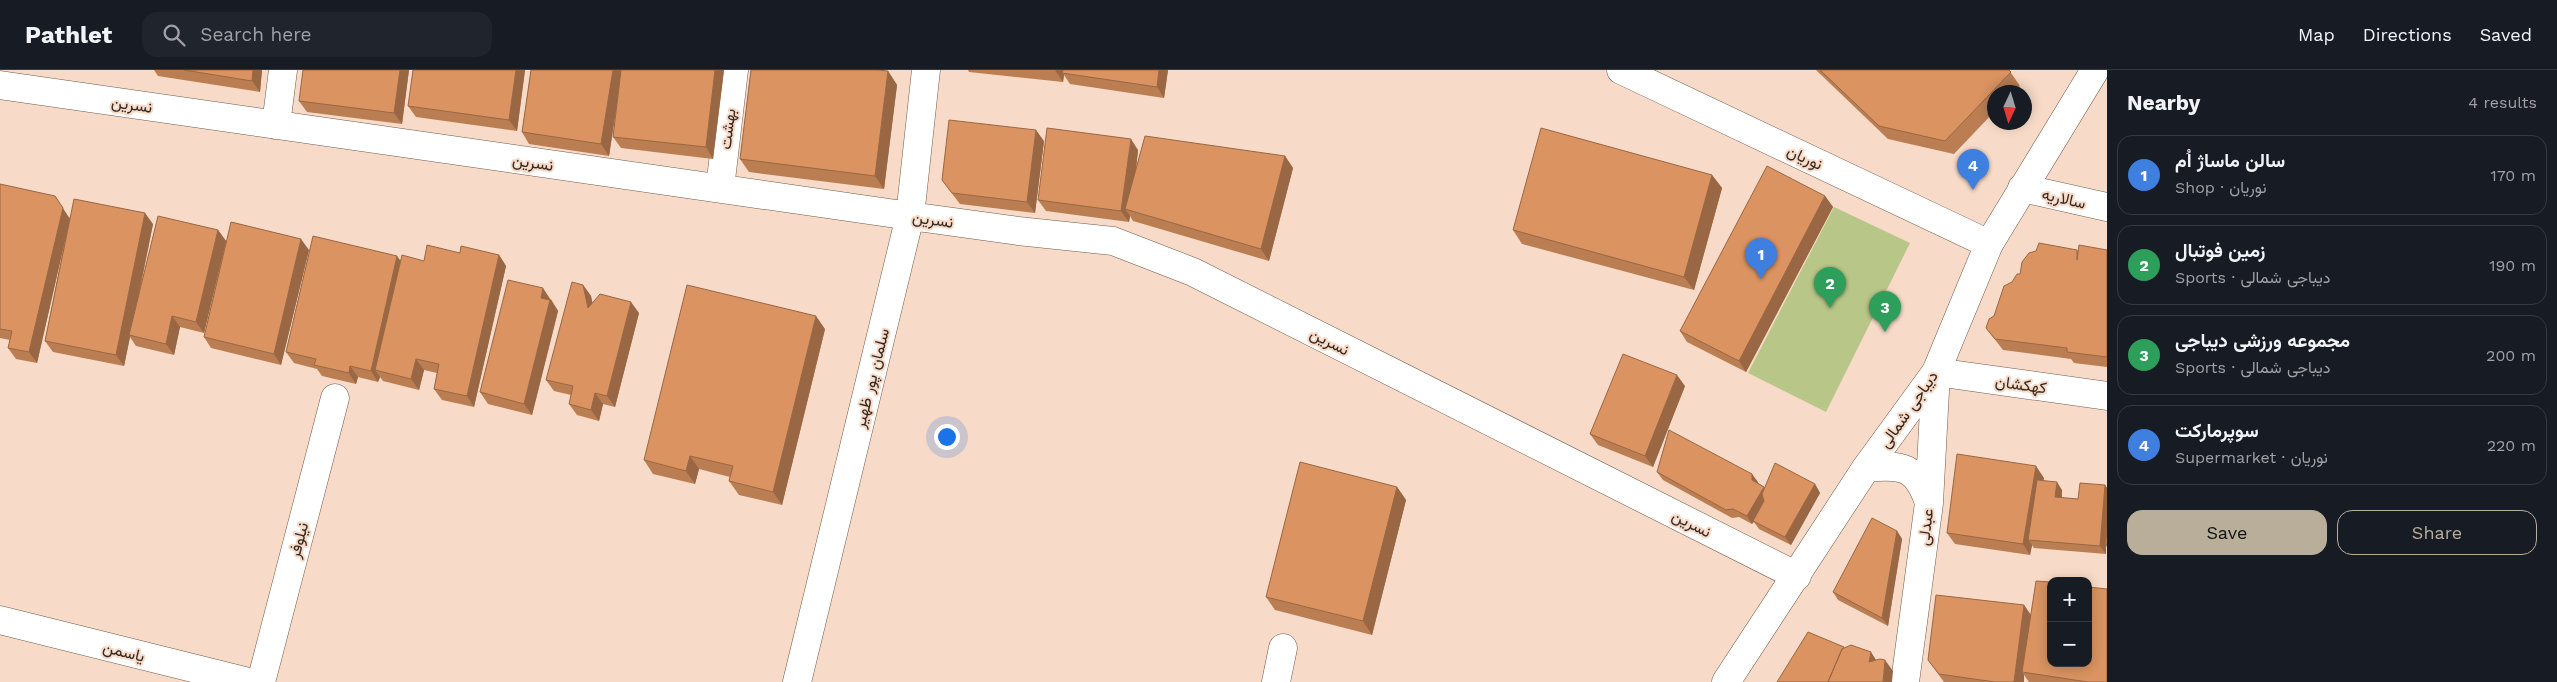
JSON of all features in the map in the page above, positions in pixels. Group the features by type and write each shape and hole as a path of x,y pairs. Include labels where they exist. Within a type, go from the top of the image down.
{"street":[{"path":"276,125 283,70"},
{"name":"بهشت","path":"720,188 734,70"},
{"name":"سلمان پور ظهیر","path":"797,682 910,216 926,70"},
{"name":"نوریان","path":"1621,70 1989,244"},
{"name":"دیباجی شمالی","path":"1726,682 1866,468 1936,372 1989,244 2094,70"},
{"name":"نسرین","path":"0,85 910,216 1018,231 1112,241 1193,272 1797,576"},
{"name":"سالاریه","path":"2022,188 2107,207"},
{"name":"کهکشان","path":"1936,372 2107,396"},
{"name":"عبدلی","path":"1905,682 1929,503 1936,372"},
{"name":"نیلوفر","path":"261,682 335,398"},
{"path":"1866,468 1889,466 1906,469 1922,483 1929,503"},
{"name":"یاسمن","path":"0,620 248,682"},
{"path":"1276,682 1283,648"}],"green space":[{"path":"1834,207 1910,243 1826,412 1748,373"}],"building":[{"path":"184,70 253,70 252,81"},
{"path":"303,70 400,70 394,113 299,101"},
{"path":"413,70 516,70 509,120 408,106"},
{"path":"531,70 613,70 601,144 522,132"},
{"path":"621,70 715,70 706,147 613,137"},
{"path":"751,70 888,71 875,176 740,159"},
{"path":"1063,70 1159,70 1157,87 1062,73"},
{"path":"1820,70 2009,70 2011,72 1999,85 1987,85 1987,97 1945,141 1879,126"},
{"path":"949,120 1036,130 1027,202 952,193 942,180"},
{"path":"1047,128 1131,139 1121,211 1038,200"},
{"path":"1541,128 1712,175 1684,277 1513,230"},
{"path":"1145,136 1285,156 1261,249 1125,209"},
{"path":"1767,166 1825,196 1739,361 1680,331"},
{"path":"0,184 55,196 63,208 29,352 8,348 12,331 0,329"},
{"path":"74,199 145,213 116,355 45,341"},
{"path":"158,216 218,230 196,322 172,316 166,344 129,335"},
{"path":"231,222 301,239 274,354 204,337"},
{"path":"313,236 397,256 371,371 350,366 349,373 314,365 316,359 286,352"},
{"path":"2039,243 2077,250 2077,260 2079,245 2107,250 2107,357 2067,352 2067,348 1995,339 1986,328 1989,319 1994,316 2004,286 2012,282 2017,274 2020,274 2022,262 2029,253 2036,251"},
{"path":"427,245 460,253 461,246 499,255 467,396 434,389 439,364 416,359 411,379 375,370 402,255 424,261"},
{"path":"508,280 543,288 541,298 550,300 524,404 480,392"},
{"path":"572,282 583,285 588,308 600,294 631,302 607,396 595,393 591,410 569,404 573,386 546,380"},
{"path":"687,285 816,316 773,492 729,481 733,466 690,456 686,471 644,460"},
{"path":"1623,354 1677,375 1645,456 1590,434"},
{"path":"1669,430 1752,474 1752,480 1764,487 1747,516 1733,509 1726,510 1657,472"},
{"path":"1957,454 2036,466 2023,544 1947,533"},
{"path":"1300,462 1397,487 1363,621 1266,597"},
{"path":"1775,463 1815,484 1785,537 1753,521 1764,501 1762,494"},
{"path":"2037,480 2057,482 2055,497 2078,499 2080,483 2105,485 2100,546 2028,540"},
{"path":"1872,518 1897,531 1882,618 1833,592"},
{"path":"2036,581 2047,582 2047,667 2092,667 2092,587 2107,589 2107,682 2088,682 2022,672"},
{"path":"1936,595 2024,605 2014,682 1995,682 1939,674 1928,660"},
{"path":"1808,632 1844,647 1828,682 1777,682"},
{"path":"1851,645 1871,652 1869,662 1880,659 1885,660 1883,682 1828,682 1842,649"}],"place":[{"name":"سوپرمارکت","path":"1973,190"},
{"name":"سالن ماساژ اُم","path":"1761,279"},
{"name":"زمین فوتبال","path":"1830,308"},
{"name":"مجموعه ورزشی دیباجی","path":"1885,332"}]}
